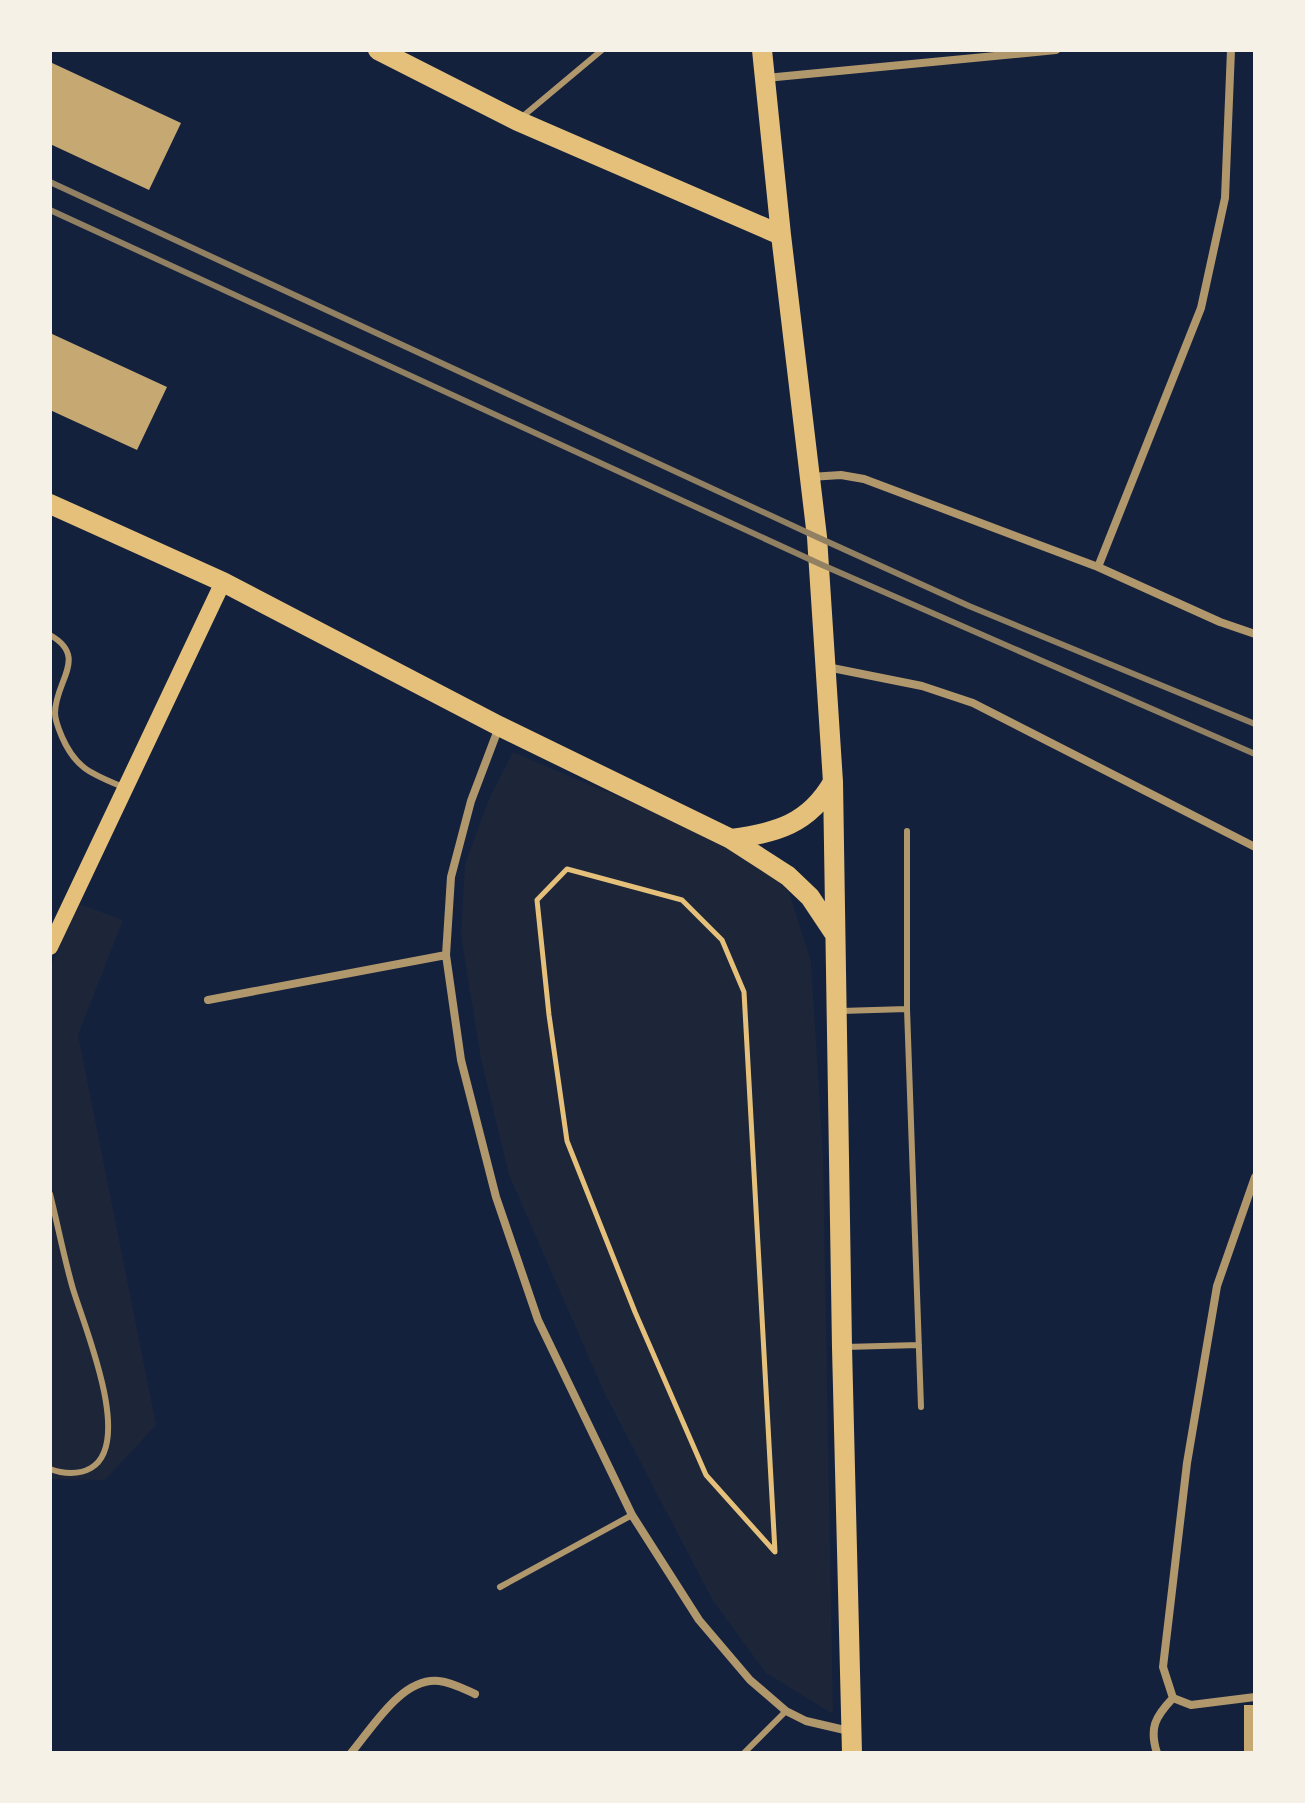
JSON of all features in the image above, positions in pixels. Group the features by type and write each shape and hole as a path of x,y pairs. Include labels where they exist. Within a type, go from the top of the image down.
{"main road":[{"path":"378,50 518,121 781,235"},
{"path":"762,50 820,564 833,782 849,1731 852,1753"},
{"path":"50,504 223,582 499,726 731,839 788,876 810,897 834,933"},
{"path":"50,947 223,582"},
{"path":"731,839 754,836 794,822 820,803 833,782"}],"street":[{"path":"765,78 1056,50"},
{"path":"1098,567 1201,308 1225,198 1231,50"},
{"path":"810,477 841,475 864,479 1098,567 1220,622 1255,634"},
{"path":"825,667 909,683 973,703 1255,847"},
{"path":"499,726 471,801 451,877 446,955 461,1060 496,1197 538,1320 632,1515 699,1620 750,1680 786,1711 806,1721 849,1731"},
{"path":"208,1000 446,955"},
{"path":"1173,1698 1163,1667 1187,1463 1217,1286 1255,1177"},
{"path":"351,1753 407,1688 442,1680 475,1694"},
{"path":"1173,1698 1191,1705 1255,1697"},
{"path":"1157,1753 1153,1741 1153,1722 1173,1698"}],"lane":[{"path":"518,121 602,50"},
{"path":"50,635 65,644 68,652 69,661 52,713 70,756 92,774 124,788"},
{"path":"907,831 907,1009 921,1407"},
{"path":"835,1011 907,1009"},
{"path":"50,1194 72,1285 109,1408 109,1434 97,1465 83,1472 59,1473 50,1469"},
{"path":"842,1347 919,1345"},
{"path":"500,1587 632,1515"},
{"path":"744,1753 786,1711"}],"path":[{"path":"567,869 682,900 722,940 744,992 775,1552 706,1475 635,1312 567,1141 537,900 567,869"}],"shaded area":[{"path":"513,752 715,838 758,863 789,892 811,962 823,1158 833,1714 766,1673 713,1601 605,1394 509,1175 481,1059 461,935 465,864 489,799"},
{"path":"79,904 123,920 78,1035 156,1425 105,1480 50,1479 50,968"}],"building":[{"path":"50,62 181,123 149,190 50,144"},
{"path":"50,333 167,387 137,450 50,410"},
{"path":"1244,1705 1255,1705 1255,1753 1244,1753"}],"railway":[{"path":"50,182 969,606 1255,724"},
{"path":"50,210 820,564 1255,754"}]}
